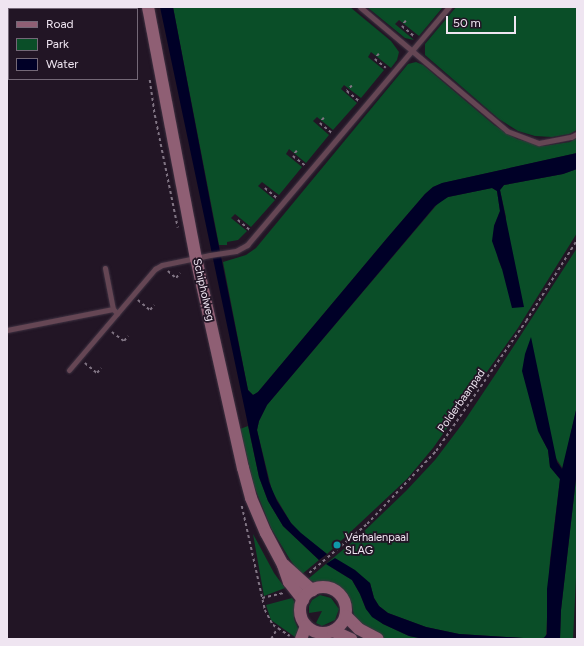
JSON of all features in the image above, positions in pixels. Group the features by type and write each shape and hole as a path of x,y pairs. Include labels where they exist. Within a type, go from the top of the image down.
{"main road":[{"name":"Schipholweg","path":"148,7 196,258 247,483 266,533 290,582 303,600"},
{"name":"Schipholweg","path":"283,565 312,590"},
{"path":"327,588 340,595 346,609 346,616 339,628 317,636 306,626 301,616 303,600 312,590 327,588"},
{"path":"346,616 359,629 378,639"},
{"path":"301,639 306,626"},
{"path":"334,631 351,639"}],"lane":[{"path":"360,7 507,131 539,143 571,137 577,134"},
{"path":"69,370 106,327 115,311 156,269 162,266 196,258 231,252 242,248 256,235 449,7"},
{"path":"104,268 115,311"},
{"path":"7,330 115,311"}],"path":[{"path":"406,21 402,26 420,41"},
{"path":"379,54 375,59 392,74"},
{"path":"352,86 347,91 365,106"},
{"path":"324,118 320,123 338,138"},
{"path":"297,151 293,156 310,170"},
{"path":"265,188 283,203"},
{"path":"238,220 256,235"},
{"name":"Polderbaanpad","path":"319,564 372,519 436,452 526,321 577,240"},
{"path":"162,266 176,278 180,273"},
{"path":"132,295 150,310 154,305"},
{"path":"106,327 124,341 128,336"},
{"path":"79,358 97,373 101,368"},
{"path":"262,598 268,617 277,629 295,639"},
{"path":"271,639 277,629"}],"green space":[{"path":"173,7 350,7 391,41 399,52 397,60 391,68 371,52 368,57 384,70 361,98 344,85 341,89 357,103 333,130 317,117 313,121 329,135 306,163 289,149 286,154 302,167 279,195 262,182 258,186 275,200 251,227 235,214 231,218 247,231 238,240 227,242 227,245 219,245"},
{"path":"367,7 443,7 419,36 399,20 395,24 414,40 405,38"},
{"path":"456,7 577,7 577,130 569,134 552,137 535,136 518,131 499,119 425,55 425,44"},
{"path":"416,62 423,65 494,125 508,134 517,139 544,146 570,142 577,138 577,153 443,183 433,187 425,194 388,237 258,392 253,395 248,390 223,262 246,255 256,248 408,64"},
{"path":"577,169 577,233 518,328 433,448 407,479 327,554 300,533 291,523 272,491 257,430 259,421 267,405 440,201 448,197 492,188 497,191 500,211 494,226 498,259 502,269 506,217 500,190 504,185 563,174"},
{"path":"577,248 577,406 563,469 538,431 548,450 550,467 560,479 550,560 546,637 538,639 459,634 426,627 388,613 379,606 374,598 370,583 326,564 357,538 406,491 435,460 463,423"},
{"path":"248,426 259,477 268,501 283,526 319,560 301,575 271,528 254,486 240,429"},
{"path":"577,470 577,557 573,639 560,639 561,610"},
{"path":"253,534 274,573 285,588 264,596"},
{"path":"326,564 352,580 366,609 383,624 409,636 424,639 385,639 363,627 355,620 351,601 344,592 334,586 320,585 308,579"},
{"path":"320,595 331,598 339,609 335,620 322,626 316,623 322,611 309,613 309,606 312,600"},
{"path":"292,598 296,604 294,619 299,631 295,637 271,620 266,605"}],"water":[{"path":"160,7 173,7 248,390 253,395 258,392 388,237 425,194 433,187 442,183 577,153 577,169 563,174 504,185 500,190 524,307 512,308 502,269 492,241 494,226 500,211 497,191 492,188 448,197 435,206 267,405 259,421 257,430 269,482 277,501 291,523 327,554 319,560 283,526 268,501 259,477"},
{"path":"531,337 557,462 562,469 577,406 577,470 561,610 560,639 543,639 547,634 547,589 560,479 550,467 548,450 538,431 522,371 525,354"},
{"path":"335,558 355,570 370,583 374,598 379,606 388,613 426,627 459,634 538,639 424,639 409,636 383,624 372,617 366,609 352,580 326,564"}],"place":[{"name":"Verhalenpaal SLAG","path":"337,545"}]}
